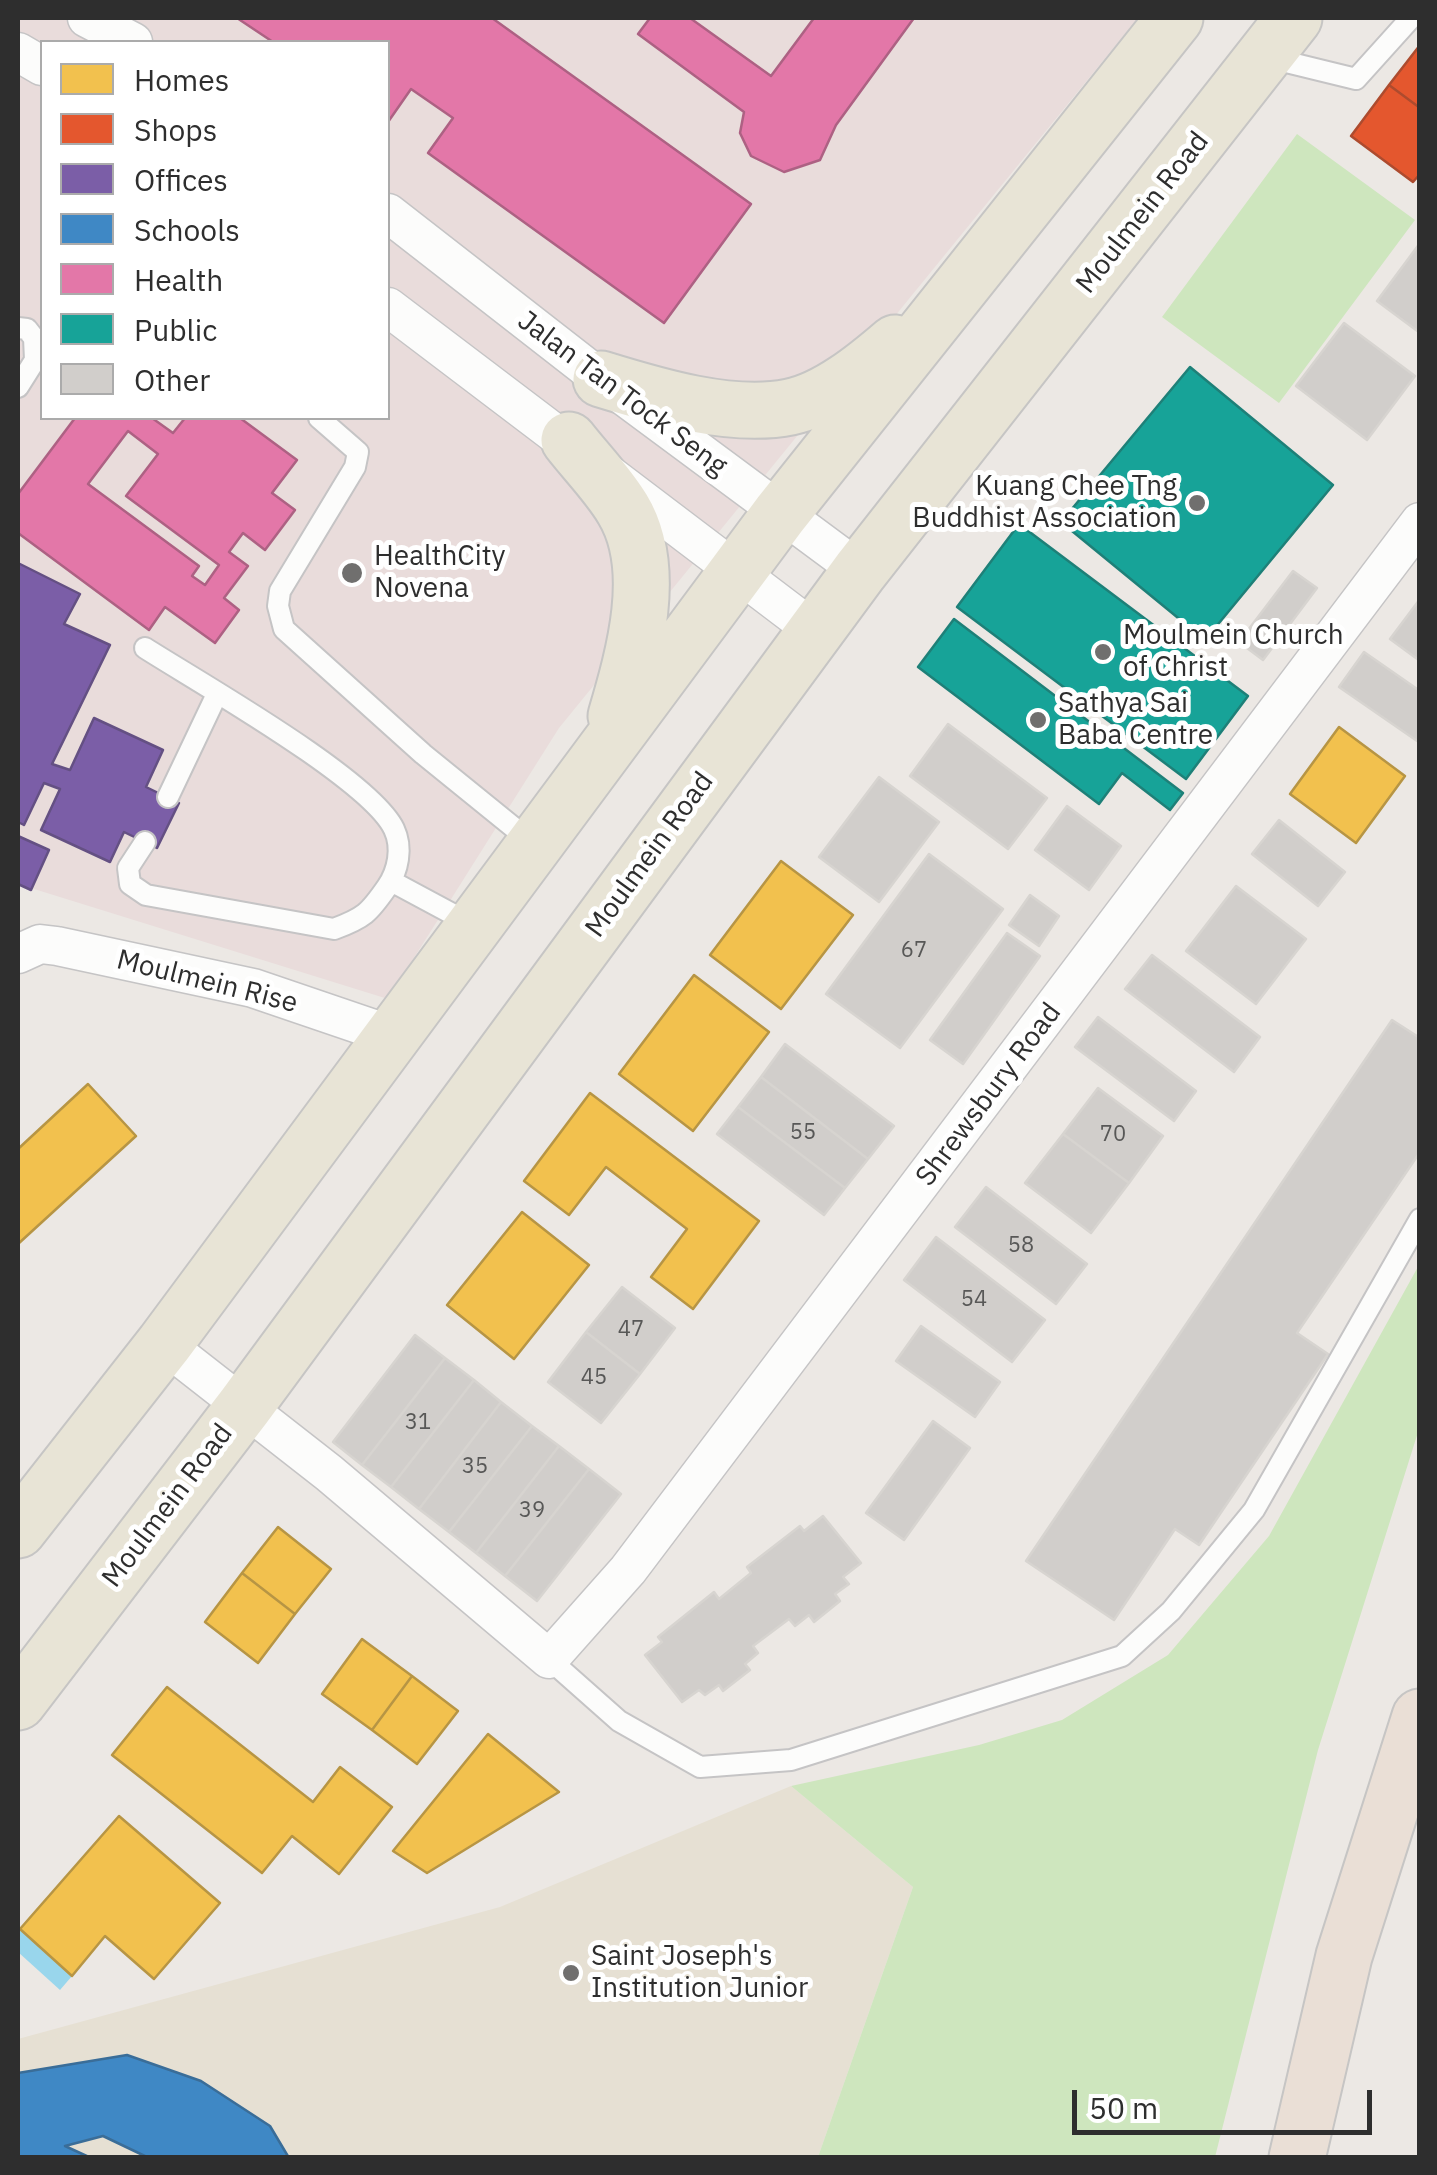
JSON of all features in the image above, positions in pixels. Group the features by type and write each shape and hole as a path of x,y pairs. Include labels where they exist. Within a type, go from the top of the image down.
{"highway":[{"path":"1297,2158 1344,1956 1420,1717"}],"main road":[{"path":"18,1530 164,1344 780,514 1175,18"},
{"name":"Moulmein Road","path":"18,1702 244,1407 860,570 1280,37"},
{"path":"601,379 674,402 791,407 860,374 962,285"},
{"path":"569,440 624,511 638,562 636,636 606,748"}],"street":[{"path":"18,52 40,65"},
{"name":"Jalan Tan Tock Seng","path":"390,214 601,379 860,570"},
{"path":"390,308 569,440 815,630"},
{"name":"Shrewsbury Road","path":"549,1659 628,1570 1420,522"},
{"name":"Moulmein Rise","path":"18,954 40,944 57,946 235,984 394,1036"},
{"path":"164,1344 329,1473 549,1659"}],"lane":[{"path":"1280,37 1319,66 1349,80 1356,79 1411,18"},
{"path":"18,327 27,329 39,354 18,387"},
{"path":"322,420 358,452 355,467 280,591 278,606 284,629 423,754 535,845"},
{"path":"145,648 347,779 380,810 394,830 400,856 391,881 363,919 334,928 146,895 130,884 128,868 145,842"},
{"path":"168,797 217,694"},
{"path":"391,881 476,926"},
{"path":"549,1659 619,1721 700,1768 791,1760 1122,1656 1171,1612 1254,1510 1420,1220"}],"shaded area":[{"name":"HealthCity Novena","path":"18,18 1138,18 559,728 388,999 18,884"},
{"name":"Saint Joseph's Institution Junior","path":"791,1786 913,1887 818,2157 18,2158 18,2039 500,1907"}],"green space":[{"path":"1297,134 1415,220 1279,403 1162,317"},
{"path":"1419,1265 1419,1429 1318,1750 1215,2157 818,2157 913,1887 791,1786 979,1745 1062,1720 1168,1655 1269,1536"}],"water":[{"path":"20,1929 72,1976 60,1990 18,1952"}],"building: Homes":[{"path":"1339,727 1405,776 1356,843 1290,794"},
{"path":"781,861 853,915 781,1009 710,955"},
{"path":"694,975 769,1032 693,1131 619,1074"},
{"path":"88,1084 136,1136 18,1244 18,1149"},
{"path":"590,1093 759,1221 693,1309 651,1277 687,1229 606,1167 569,1215 524,1181"},
{"path":"522,1212 589,1265 514,1359 447,1305"},
{"path":"278,1527 331,1569 295,1614 242,1573"},
{"path":"242,1573 295,1614 258,1663 205,1622"},
{"path":"362,1639 412,1676 372,1730 322,1694"},
{"path":"412,1676 458,1711 417,1764 372,1730"},
{"path":"167,1687 313,1802 340,1767 392,1807 339,1874 292,1836 262,1873 112,1755"},
{"path":"488,1734 559,1792 427,1873 393,1851"},
{"path":"119,1816 220,1903 154,1979 105,1936 72,1976 20,1929"}],"building: Shops":[{"path":"1420,45 1420,108 1389,85"},
{"path":"1389,85 1420,108 1420,174 1413,182 1351,136"}],"building: Offices":[{"path":"18,563 80,594 64,624 110,645 52,764 70,770 94,718 163,750 146,787 179,803 157,848 124,832 110,862 41,830 60,789 44,783 24,825 18,822"},
{"path":"18,836 49,850 31,890 18,884"}],"building: Schools":[{"path":"127,2055 201,2081 270,2126 289,2158 149,2158 103,2136 65,2146 91,2158 18,2158 18,2073"}],"building: Health":[{"path":"237,18 492,18 751,204 664,323 428,153 453,118 411,89 390,119 390,40 270,40"},
{"path":"650,18 690,18 771,76 814,18 914,18 836,125 820,160 784,172 751,156 740,133 744,112 638,34"},
{"path":"74,420 155,420 173,433 183,420 243,420 297,460 272,493 295,510 265,550 243,533 229,552 248,566 224,598 239,610 215,643 165,607 149,630 18,533 18,494","holes":["128,431 158,454 126,496 219,565 205,585 192,576 199,566 88,484"]}],"building: Public":[{"name":"Kuang Chee Tng Buddhist Association","path":"1190,367 1333,485 1205,640 1061,522"},
{"name":"Moulmein Church of Christ","path":"1019,524 1248,696 1186,779 957,607"},
{"name":"Sathya Sai Baba Centre","path":"954,619 1183,793 1170,810 1122,773 1099,804 918,667"}],"building: Other":[{"path":"1420,243 1420,333 1377,301"},
{"path":"1344,323 1415,376 1367,440 1296,386"},
{"path":"1293,571 1317,588 1263,660 1239,642"},
{"path":"1420,599 1420,661 1390,639"},
{"path":"1364,652 1420,691 1420,743 1339,687"},
{"path":"948,724 1047,798 1008,849 910,776"},
{"path":"879,777 939,822 879,902 819,857"},
{"path":"1067,806 1121,846 1089,890 1035,850"},
{"path":"1279,820 1345,872 1318,906 1252,854"},
{"path":"929,854 1003,909 900,1048 826,994"},
{"path":"1236,886 1306,939 1256,1004 1186,951"},
{"path":"1030,895 1059,916 1039,946 1009,925"},
{"path":"1007,933 1040,956 963,1064 930,1040"},
{"path":"1152,955 1260,1037 1234,1072 1125,989"},
{"path":"1098,1017 1196,1091 1174,1121 1075,1047"},
{"path":"1392,1020 1420,1038 1420,1152 1297,1333 1328,1354 1199,1545 1175,1529 1114,1620 1026,1561"},
{"path":"785,1044 894,1126 868,1159 761,1077"},
{"path":"761,1077 868,1159 845,1188 738,1107"},
{"path":"1098,1088 1163,1136 1129,1183 1063,1134"},
{"path":"738,1107 845,1188 824,1215 717,1134"},
{"path":"1063,1134 1129,1183 1091,1233 1025,1183"},
{"path":"986,1187 1087,1264 1056,1304 955,1227"},
{"path":"936,1237 1045,1320 1012,1362 904,1280"},
{"path":"622,1287 675,1328 640,1374 586,1332"},
{"path":"921,1326 1000,1382 975,1417 896,1361"},
{"path":"586,1332 640,1374 601,1423 548,1382"},
{"path":"415,1335 445,1358 362,1465 333,1442"},
{"path":"445,1358 474,1380 391,1487 362,1465"},
{"path":"474,1380 501,1402 419,1509 391,1487"},
{"path":"501,1402 532,1426 449,1532 419,1509"},
{"path":"933,1421 970,1448 904,1540 866,1513"},
{"path":"532,1426 559,1446 476,1553 449,1532"},
{"path":"559,1446 589,1469 505,1576 476,1553"},
{"path":"589,1469 621,1494 537,1601 505,1576"},
{"path":"823,1516 861,1563 843,1577 849,1584 835,1594 840,1601 814,1622 809,1615 795,1626 789,1619 753,1646 758,1653 745,1664 750,1670 723,1691 719,1685 705,1695 699,1690 682,1702 645,1655 662,1642 658,1637 714,1592 719,1599 751,1573 747,1567 800,1526 804,1531"}],"place":[{"name":"Kuang Chee Tng Buddhist Association","path":"1197,503"},
{"name":"HealthCity Novena","path":"352,573"},
{"name":"Moulmein Church of Christ","path":"1103,652"},
{"name":"Sathya Sai Baba Centre","path":"1038,720"},
{"name":"Saint Joseph's Institution Junior","path":"571,1973"}]}
